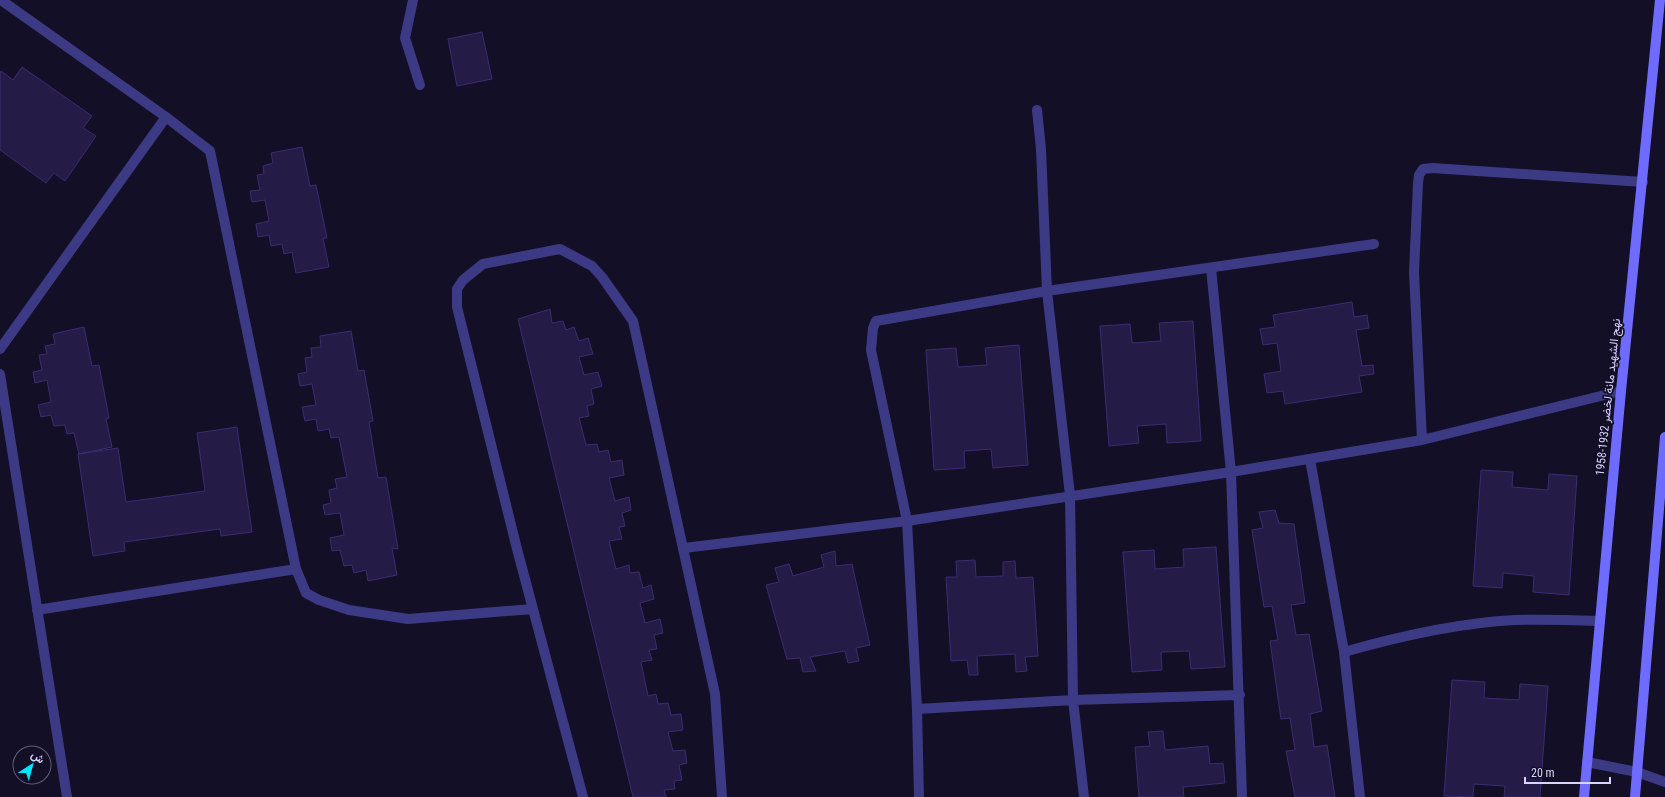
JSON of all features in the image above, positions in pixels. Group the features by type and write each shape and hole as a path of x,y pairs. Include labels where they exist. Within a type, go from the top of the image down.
{"main road":[{"name":"نهج الشهيد مانة لخضر 1932-1958","path":"1584,797 1660,0"},
{"path":"1635,797 1665,437"}],"street":[{"path":"0,0 166,117 210,151 296,569 306,593 319,600 349,610 408,619 533,609"},
{"path":"412,0 405,38 420,85"},
{"path":"1038,110 1047,292 1070,496 1073,700 1084,797"},
{"path":"0,349 166,117"},
{"path":"1422,440 1414,272 1418,183 1419,175 1423,169 1432,168 1643,182"},
{"path":"919,797 918,709 907,521 870,350 876,321 1047,292 1374,244"},
{"path":"583,797 517,549 457,307 456,289 463,280 484,264 560,249 592,266 602,277 633,320 715,694 722,797"},
{"path":"1211,268 1231,472 1240,695 1242,797"},
{"path":"0,374 67,797"},
{"path":"684,548 907,521 1310,459 1422,440 1622,391"},
{"path":"1310,459 1344,652 1360,797"},
{"path":"37,610 296,569"},
{"path":"1344,652 1386,640 1471,624 1514,620 1557,619 1600,621"},
{"path":"918,709 1073,700 1240,695"},
{"path":"1587,762 1638,772 1665,782"}],"building":[{"path":"482,32 492,79 457,86 448,39"},
{"path":"22,67 92,116 83,128 96,136 65,181 54,173 46,183 0,150 0,73 1,71 13,80"},
{"path":"302,147 310,186 316,185 327,238 323,238 329,267 296,273 292,252 284,254 282,244 271,246 269,235 258,237 256,224 269,221 265,200 252,202 250,191 260,190 257,175 264,174 263,166 273,163 271,153"},
{"path":"1352,302 1354,317 1367,315 1369,328 1356,330 1362,366 1373,365 1374,374 1359,376 1362,392 1285,404 1283,391 1267,393 1264,374 1281,371 1277,343 1263,345 1260,329 1275,327 1273,315"},
{"path":"550,309 552,323 563,321 566,330 574,327 579,341 588,338 593,354 579,357 584,375 598,372 602,386 591,389 594,404 587,406 589,416 579,418 586,445 597,444 599,452 608,450 611,462 622,460 624,475 609,478 615,501 629,497 631,510 622,513 625,526 619,527 622,539 609,541 616,569 629,565 630,573 639,572 643,588 651,585 654,599 640,603 645,623 660,619 663,633 654,635 657,649 649,650 652,660 641,662 648,696 656,694 658,704 668,703 671,715 681,714 683,730 668,732 673,751 685,750 687,763 679,765 682,780 674,781 675,789 664,790 666,797 633,797 518,319"},
{"path":"1193,321 1201,441 1167,443 1166,424 1137,426 1139,443 1109,446 1100,326 1130,324 1132,343 1161,341 1159,323"},
{"path":"84,327 92,366 99,365 109,418 106,419 112,447 79,454 74,433 67,434 65,425 54,426 51,415 41,417 38,405 51,402 47,380 35,383 33,372 42,370 39,355 47,354 45,346 55,344 53,334"},
{"path":"351,331 358,371 364,370 373,421 369,422 378,478 386,477 398,549 392,548 397,575 368,581 366,570 354,573 352,565 344,566 340,550 332,551 330,538 344,535 340,513 325,515 323,505 331,503 329,490 337,488 335,479 347,477 339,437 331,438 329,429 318,431 316,419 305,421 302,407 316,405 312,384 300,386 298,374 307,372 305,358 312,357 311,348 321,347 320,336"},
{"path":"1019,345 1028,465 993,468 991,449 964,451 965,468 934,470 926,350 956,348 958,367 987,365 985,348"},
{"path":"237,427 252,532 221,536 220,529 124,542 125,551 93,556 78,454 118,448 126,502 205,491 197,433"},
{"path":"1481,470 1513,472 1512,487 1548,490 1549,474 1577,476 1569,595 1533,592 1534,576 1503,573 1502,588 1473,586"},
{"path":"1275,510 1279,523 1294,524 1305,603 1291,605 1296,635 1309,634 1322,711 1310,714 1314,747 1327,745 1335,797 1295,797 1286,751 1295,750 1290,718 1281,719 1270,641 1278,640 1272,606 1264,607 1252,530 1263,528 1259,512"},
{"path":"1216,547 1225,667 1191,669 1189,651 1161,652 1162,670 1132,672 1123,552 1154,550 1155,569 1184,567 1183,549"},
{"path":"835,551 836,566 852,564 870,645 856,648 859,661 848,663 845,651 810,657 816,671 803,672 800,658 787,659 766,585 779,582 775,568 789,564 793,576 824,567 821,555"},
{"path":"975,560 976,577 1003,576 1003,562 1015,561 1016,578 1033,577 1038,656 1025,657 1027,671 1016,672 1015,654 977,656 978,675 969,675 967,660 951,661 946,577 957,577 956,561"},
{"path":"1452,680 1485,682 1484,698 1519,700 1520,684 1548,686 1540,797 1504,797 1505,786 1474,784 1473,797 1444,796"},
{"path":"1163,731 1165,750 1208,746 1210,764 1223,763 1225,783 1183,787 1184,797 1139,797 1135,747 1150,746 1148,732"}]}
